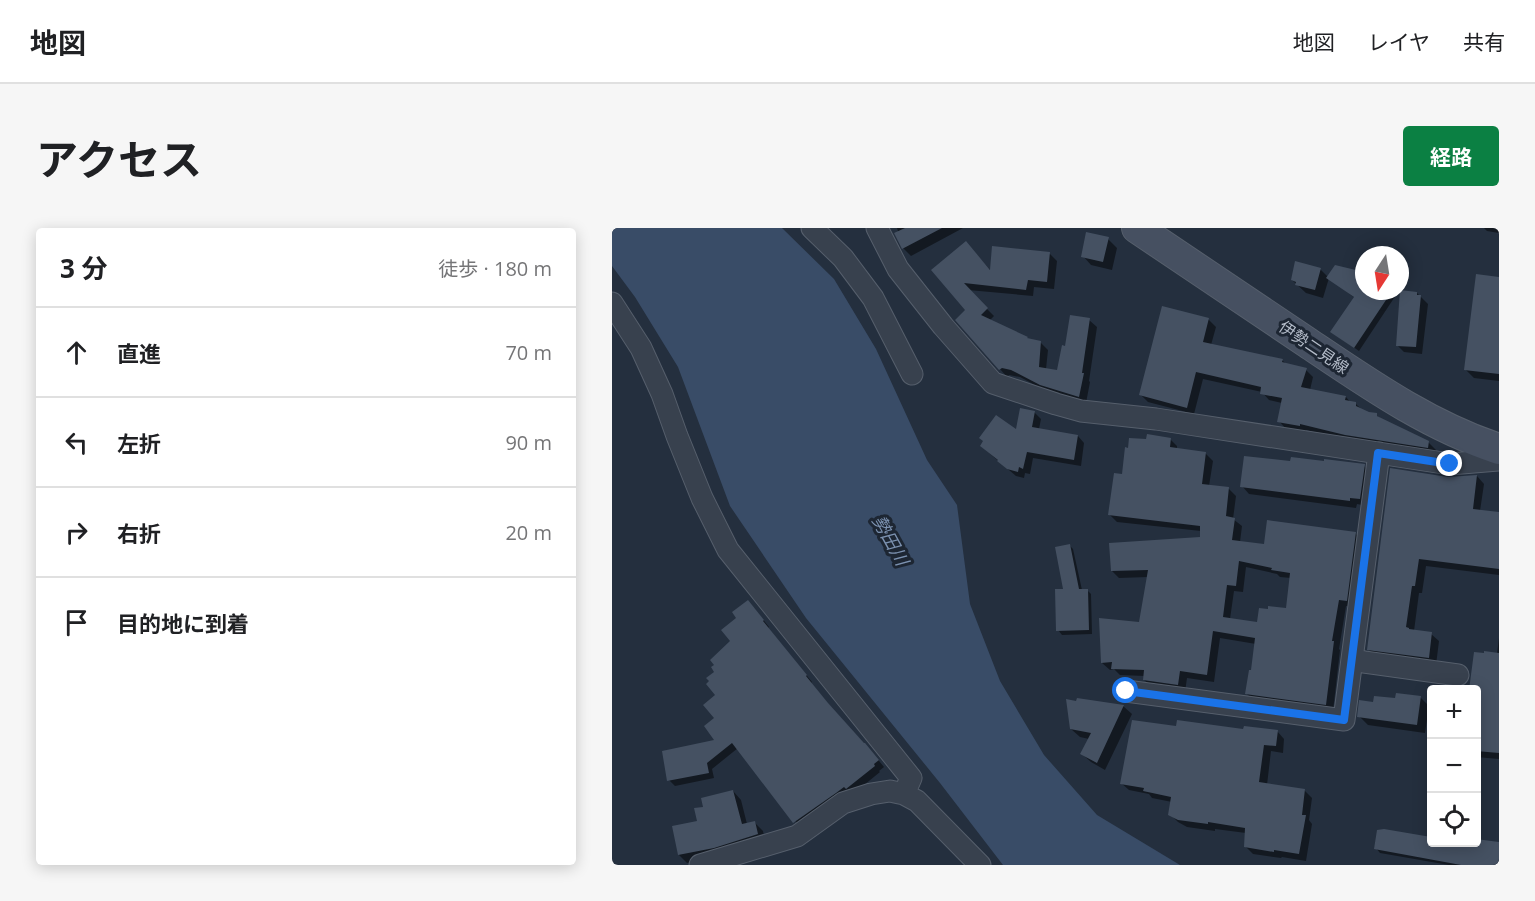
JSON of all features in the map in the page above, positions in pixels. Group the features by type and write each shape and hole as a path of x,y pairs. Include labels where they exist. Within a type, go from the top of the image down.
{"main road":[{"name":"伊勢二見線","path":"1137,228 1383,393 1432,421 1499,449"}],"street":[{"path":"812,228 843,258 873,298 912,374"},
{"path":"877,228 898,269 943,326 993,383 1081,411 1156,419 1450,464 1499,460"},
{"path":"612,303 641,348 662,394 702,498 728,550 911,778 904,794"},
{"path":"1126,691 1344,720 1378,453"},
{"path":"1352,659 1458,675"},
{"path":"700,865 798,836 843,803 890,791 904,794 917,801 980,865"}],"water":[{"name":"勢田川","path":"612,228 782,228 834,279 876,349 927,460 957,505 970,604 1000,681 1044,755 1097,815 1180,865 1003,865 940,783 806,618 730,506 678,367 635,297 612,266"}],"building":[{"path":"905,228 942,228 902,249 894,233"},
{"path":"1086,232 1109,237 1103,262 1081,257"},
{"path":"966,241 990,270 992,246 1050,252 1047,282 1028,280 1026,290 964,283 988,308 981,315 1027,338 1041,341 1039,367 1057,370 1062,345 1065,346 1070,315 1090,318 1079,397 1040,385 1011,370 1002,368 999,370 955,320 965,310 931,270"},
{"path":"1295,261 1321,268 1315,290 1295,285 1296,282 1291,280"},
{"path":"1335,265 1355,270 1355,300 1386,300 1354,348 1330,332 1354,297 1326,278"},
{"path":"1476,274 1499,277 1499,374 1464,370"},
{"path":"1409,291 1417,292 1417,295 1421,295 1416,347 1396,346 1399,300 1409,300"},
{"path":"1162,306 1209,318 1203,342 1283,359 1282,362 1307,368 1301,387 1346,396 1345,400 1356,402 1356,406 1377,413 1377,416 1429,441 1428,448 1345,435 1300,424 1300,426 1277,422 1282,398 1260,394 1261,387 1196,372 1187,408 1139,395"},
{"path":"1020,408 1035,411 1032,427 1078,435 1074,460 1027,452 1023,469 1019,467 1018,472 1007,469 980,446 983,441 979,438 996,415 1016,429"},
{"path":"1147,434 1171,438 1170,447 1206,452 1202,484 1229,487 1226,516 1235,518 1232,540 1264,544 1267,520 1356,532 1347,601 1339,600 1332,641 1334,641 1326,705 1245,694 1255,638 1213,631 1207,675 1180,671 1178,685 1143,680 1144,670 1111,669 1112,662 1101,663 1099,618 1139,622 1148,570 1111,571 1109,543 1200,537 1200,526 1108,515 1114,473 1122,474 1125,447 1128,448 1129,438 1146,439","holes":["1239,561 1272,568 1271,570 1290,573 1286,608 1268,606 1268,609 1259,608 1257,622 1223,617 1227,585 1236,586"]},
{"path":"1244,456 1290,461 1291,457 1324,461 1324,459 1365,464 1360,499 1350,498 1350,501 1240,487"},
{"path":"1390,468 1448,477 1477,475 1473,509 1499,512 1499,569 1419,559 1415,586 1412,586 1406,627 1432,632 1429,658 1367,650"},
{"path":"1070,544 1079,589 1088,589 1089,630 1056,631 1055,589 1063,589 1055,547"},
{"path":"748,600 828,703 879,760 874,764 875,766 846,789 844,787 793,823 732,743 707,763 709,773 667,781 662,751 714,740 704,726 714,718 703,705 715,695 706,684 709,681 706,678 714,672 711,667 714,665 710,660 730,641 721,630 736,618 732,612"},
{"path":"1484,651 1499,653 1499,753 1481,751 1481,685 1470,685 1474,652 1484,653"},
{"path":"1396,693 1421,696 1417,725 1357,717 1359,700 1373,702 1374,696 1395,698"},
{"path":"1077,698 1124,705 1097,763 1080,754 1091,733 1070,729 1066,699 1076,701"},
{"path":"1132,720 1176,726 1177,720 1243,729 1244,726 1278,730 1276,746 1264,745 1259,782 1305,789 1302,815 1306,815 1299,854 1244,847 1245,828 1178,820 1168,815 1171,797 1143,791 1144,788 1120,784"},
{"path":"733,790 742,824 755,821 758,834 714,848 678,855 672,826 697,821 694,808 703,807 701,798"},
{"path":"1384,829 1427,836 1427,847 1481,847 1481,840 1499,842 1499,865 1461,865 1374,849 1377,830"}],"route":[{"path":"1126,691 1344,720 1378,453 1450,464"}]}
